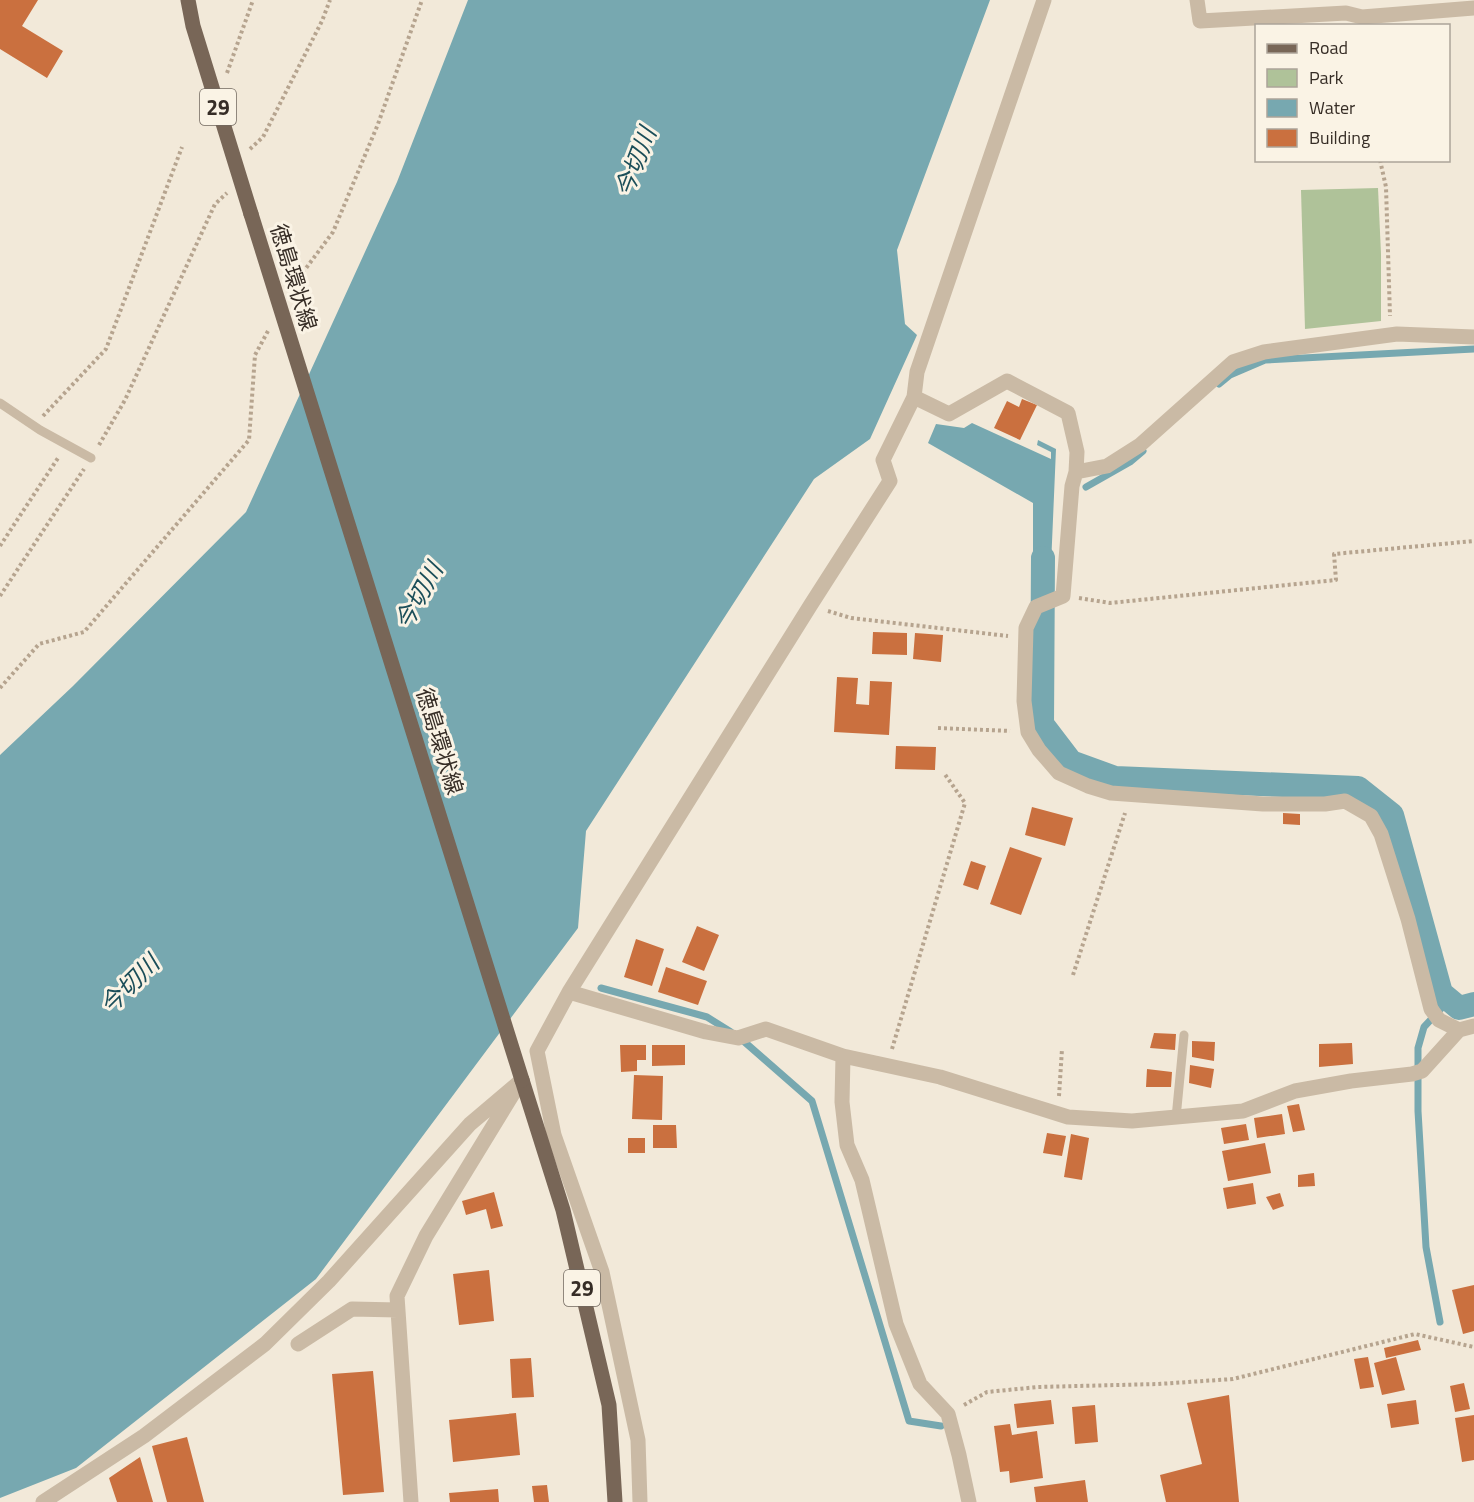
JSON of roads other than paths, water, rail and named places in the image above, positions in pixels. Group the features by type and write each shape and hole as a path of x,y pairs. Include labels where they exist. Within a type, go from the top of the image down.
{"main road":[{"name":"徳島環状線","path":"188,0 251,214 564,1210 609,1405 615,1502"}],"street":[{"path":"639,1502 638,1440 602,1272 555,1135 537,1051 569,992 890,481 883,459 914,397 917,372 1044,0"},
{"path":"1197,0 1200,21 1346,13 1362,17 1474,8"},
{"path":"1076,472 1107,466 1140,446 1233,362 1264,352 1390,335 1474,337"},
{"path":"569,992 706,1032 738,1038 766,1029 843,1056 940,1077 1068,1117 1132,1121 1243,1111 1295,1091 1417,1073 1466,1028 1435,1014 1381,834 1371,816 1345,801 1325,804 1263,804 1112,793 1088,786 1059,773 1039,750 1028,732 1024,701 1026,628 1036,607 1058,598 1072,486 1076,472 1077,452 1068,413 1007,381 948,414 914,397"},
{"path":"843,1056 842,1102 847,1145 862,1180 896,1324 920,1384 948,1414 969,1502"},
{"path":"411,1502 397,1296 426,1236 522,1080"},
{"path":"44,1502 144,1436 265,1344 329,1281 470,1124 522,1080"},
{"path":"298,1344 352,1309 398,1310"}],"lane":[{"path":"0,403 91,458"},
{"path":"1176,1118 1184,1035"}],"water":[{"name":"今切川","path":"468,0 990,0 897,250 905,324 917,335 870,439 814,479 586,831 578,928 316,1279 76,1468 0,1498 0,755 73,686 246,512 397,182"},
{"path":"972,423 1051,459 1051,452 1037,445 1038,440 1056,449 1050,589 1033,595 1033,503 928,443 936,424 964,428"}],"waterway":[{"path":"1219,384 1230,375 1265,360 1474,349"},
{"path":"1086,487 1130,462 1143,451"},
{"path":"1043,558 1042,724 1071,762 1115,778 1358,788 1392,815 1441,993 1459,1008 1474,1004"},
{"path":"601,988 707,1017 731,1032"},
{"path":"1440,1322 1426,1247 1418,1111 1418,1048 1424,1027 1449,1000"},
{"path":"740,1038 812,1101 909,1421 941,1426"}]}
